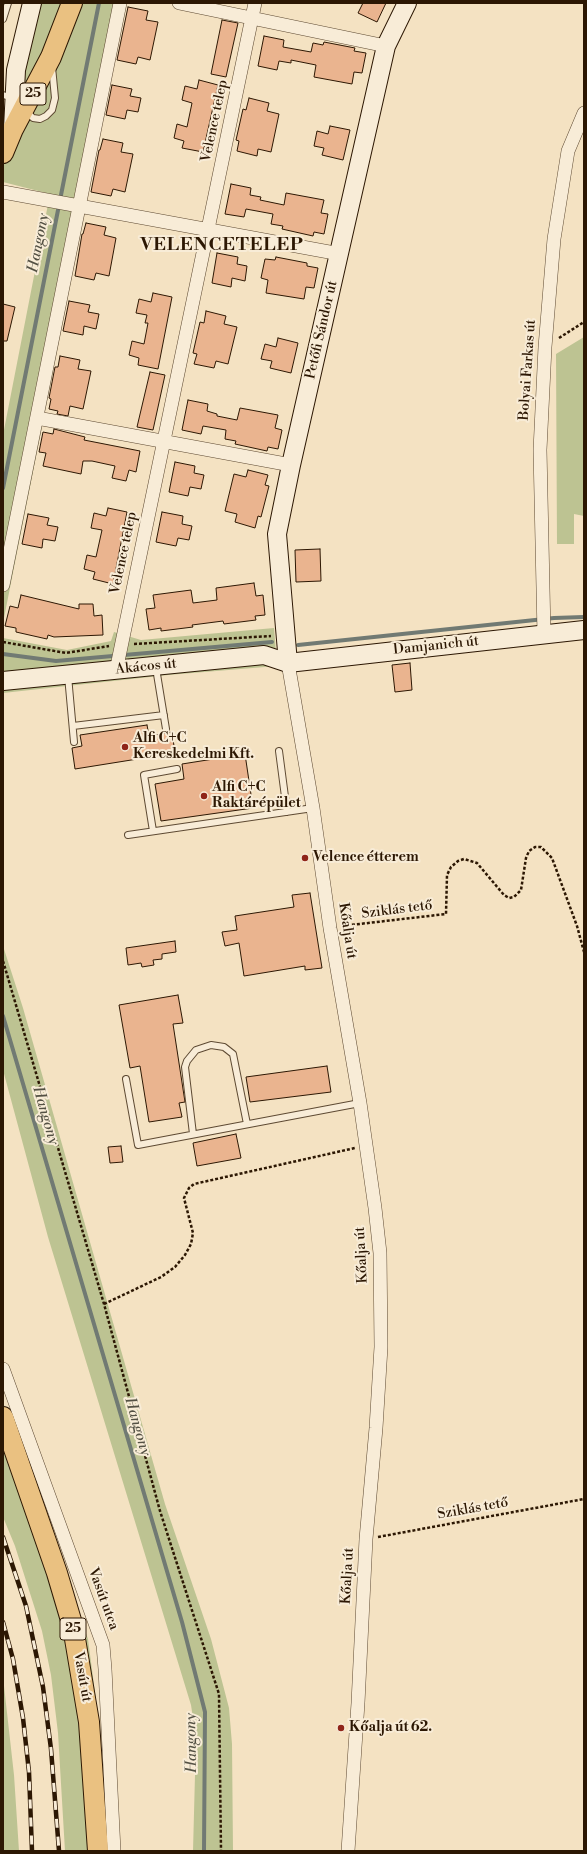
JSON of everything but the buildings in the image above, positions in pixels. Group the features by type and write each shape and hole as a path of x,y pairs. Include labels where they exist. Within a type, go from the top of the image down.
{"main road":[{"name":"25","path":"3,153 13,129 14,101 51,58 72,3"},
{"name":"Vasút út","path":"3,1418 55,1566 73,1627 90,1722 98,1851"}],"street":[{"path":"14,101 16,70 32,3"},
{"path":"3,585 37,418 75,205 120,3"},
{"path":"179,3 386,46"},
{"name":"Velence telep","path":"118,657 255,3"},
{"name":"Petőfi Sándor út","path":"288,663 277,534 291,465 386,46 407,3"},
{"name":"Bolyai Farkas út","path":"544,630 540,450 545,347 554,239 568,151 584,113"},
{"path":"3,192 340,254"},
{"path":"37,418 291,465"},
{"name":"Damjanich út","path":"288,663 544,630 584,630"},
{"name":"Akácos út","path":"3,681 68,676 118,657 155,666 264,655 288,663"},
{"name":"Kőalja út","path":"288,663 314,808 330,928 360,1103 380,1253 381,1324 376,1428 366,1539 358,1703 348,1851"},
{"name":"Vasút utca","path":"3,1369 103,1645 106,1669 114,1851"}],"lane":[{"path":"3,19 8,3"},
{"path":"155,666 166,729"},
{"path":"68,676 74,742"},
{"path":"73,726 164,715"},
{"path":"279,751 287,812"},
{"path":"153,831 144,775 177,769"},
{"path":"128,835 314,808"},
{"path":"193,1134 186,1067 187,1061 196,1050 210,1045 224,1047 233,1054 247,1124"},
{"path":"126,1079 138,1145 360,1103"}],"path":[{"path":"545,347 584,322"},
{"path":"3,642 66,653 118,657 285,635"},
{"name":"Sziklás tető","path":"330,928 446,914 447,875 451,867 458,861 464,859 477,863 504,895 509,898 514,897 521,890 526,858 529,851 535,847 540,847 552,858 577,926 584,952"},
{"path":"3,961 104,1304 160,1511 219,1694 221,1851"},
{"path":"104,1304 161,1277 175,1267 185,1255 191,1244 193,1233 184,1198 188,1188 194,1184 366,1146"},
{"name":"Sziklás tető","path":"366,1539 584,1499"}],"green space":[{"path":"39,3 126,3 3,623 3,435 50,194 3,182 3,126 20,89"},
{"path":"584,337 584,516 574,514 574,544 557,544 556,354"},
{"path":"274,628 277,666 168,675 3,693 3,638 67,650 111,641 114,632 141,640"},
{"path":"3,946 23,1008 165,1504 211,1639 229,1708 232,1744 233,1851 193,1851 196,1737 191,1705 48,1237 3,1070"},
{"path":"3,1402 88,1639 97,1708 109,1851 65,1851 58,1733 51,1675 42,1631 15,1546 3,1517"},
{"path":"3,1677 14,1775 19,1851 3,1851"}],"waterway":[{"name":"Hangony","path":"3,488 99,3"},
{"path":"298,645 554,618 584,617"},
{"path":"3,654 56,661 272,642"},
{"name":"Hangony","path":"3,1016 182,1622 205,1712 204,1851"}],"railway":[{"path":"3,1537 26,1606 43,1687 51,1749 59,1851"},
{"path":"3,1622 13,1659 23,1718 29,1772 32,1851"}],"place":[{"name":"Alfi C+C Kereskedelmi Kft.","path":"125,747"},
{"name":"Alfi C+C Raktárépület","path":"204,796"},
{"name":"Velence étterem","path":"305,858"},
{"name":"Kőalja út 62.","path":"341,1728"}],"district":[{"name":"VELENCETELEP","path":"222,246"}]}
